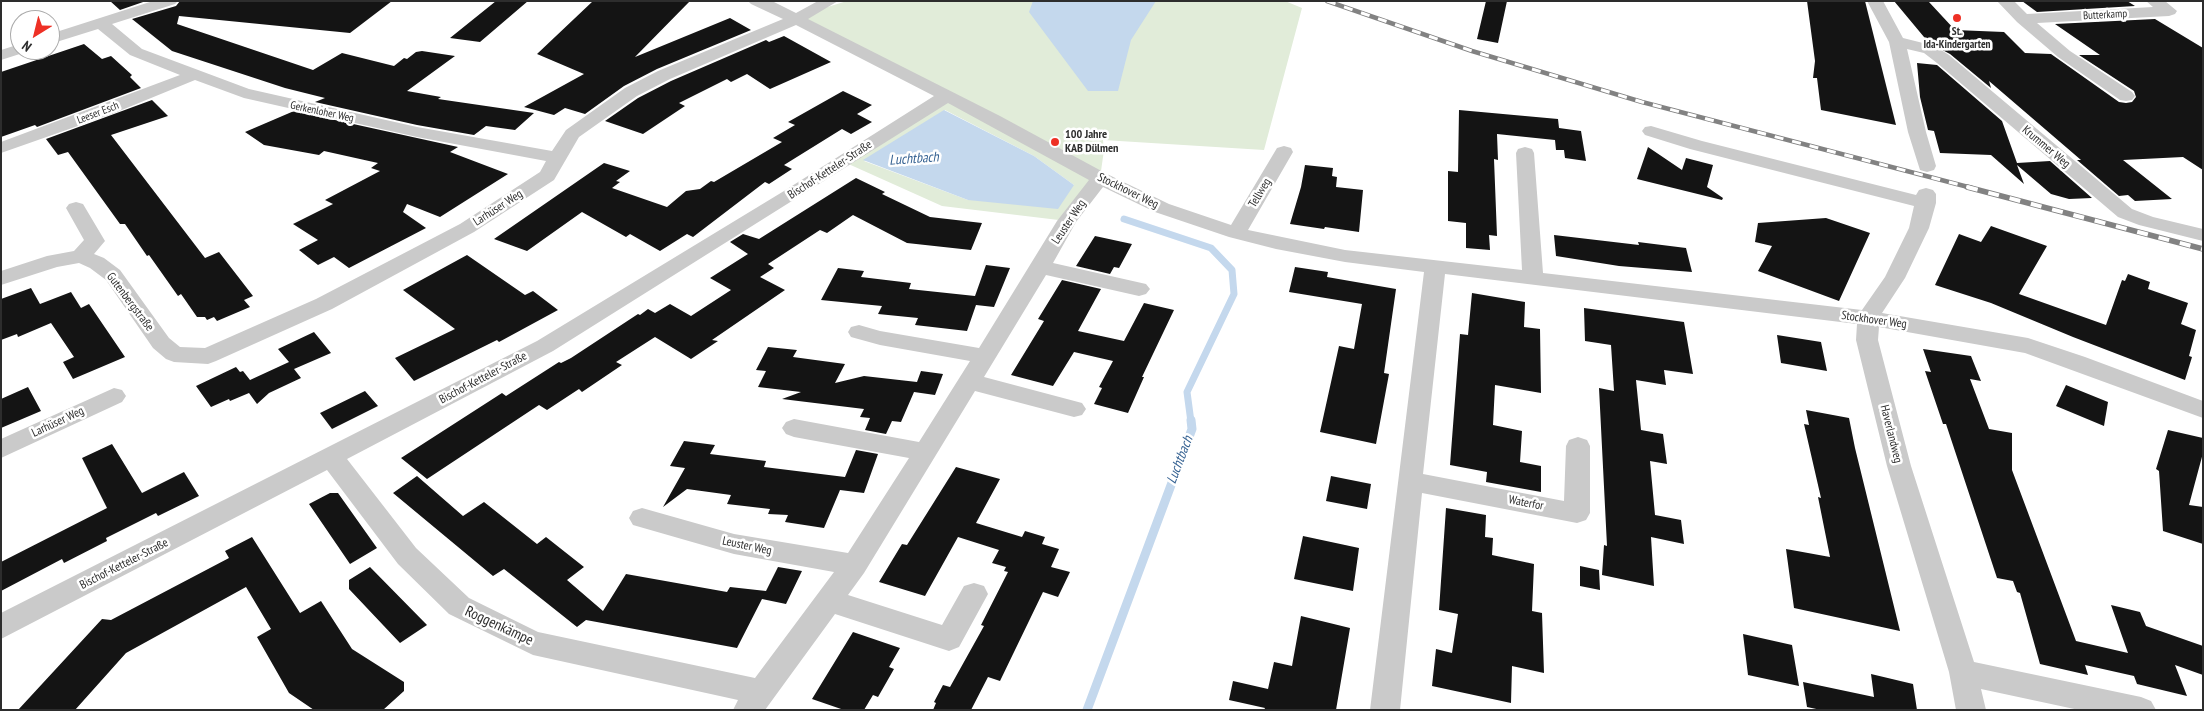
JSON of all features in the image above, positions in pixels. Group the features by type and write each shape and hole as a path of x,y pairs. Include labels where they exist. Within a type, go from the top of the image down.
{"street":[{"path":"60,36 170,1"},
{"name":"Stockhover Weg","path":"756,1 796,19 994,120 1100,178 1162,208 1236,233 1276,243 1345,256 1868,318 2028,346 2077,362 2203,410"},
{"name":"Larhüser Weg","path":"174,354 208,356 348,292 467,228 547,176 572,134 631,92 664,75 796,19 830,1"},
{"path":"1875,1 1897,42 1917,132 1927,166"},
{"path":"2005,1 2064,54 2126,96"},
{"name":"Butterkamp","path":"2023,19 2169,11 2154,1"},
{"name":"Gerkenloher Weg","path":"102,24 136,52 244,94 417,132 558,158"},
{"name":"Krummer Weg","path":"1897,42 1929,49 1943,59 2125,213 2146,221 2203,235"},
{"name":"Leeser Esch","path":"1,148 106,110 194,75"},
{"name":"Bischof-Ketteler-Straße","path":"1,627 332,458 545,346 791,195 947,96"},
{"path":"1651,131 1696,145 1926,198 1919,228 1894,278 1868,318"},
{"name":"Tellweg","path":"1236,233 1284,152"},
{"path":"1525,153 1534,279"},
{"name":"Leuster Weg","path":"754,701 855,565 1067,221 1100,178"},
{"path":"1,278 54,261 81,256 95,241 76,208"},
{"name":"Gutenbergstraße","path":"81,256 97,263 112,275 161,343 174,354"},
{"path":"1040,267 1138,289"},
{"path":"1385,710 1435,268"},
{"name":"Haverlandweg","path":"1868,318 1867,340 1899,466 1963,672 1972,710"},
{"path":"859,332 880,338 983,356"},
{"path":"969,381 1074,409"},
{"name":"Larhüser Weg","path":"1,448 114,396"},
{"path":"794,428 926,452"},
{"name":"Waterfor","path":"1410,481 1577,513 1578,446"},
{"name":"Roggenkämpe","path":"332,458 407,556 459,606 533,643 754,701"},
{"name":"Leuster Weg","path":"642,518 734,544 855,565"},
{"path":"830,601 949,639 974,594"},
{"path":"1963,672 2141,710"}],"green space":[{"path":"847,1 1285,1 1302,8 1264,150 1103,140 1104,150 1100,178 1067,221 942,206 844,162 946,96 796,19","holes":["945,110 1034,156 1074,185 968,200 864,161"]}],"water":[{"path":"1033,1 1156,1 1131,40 1118,91 1088,91 1029,12"},
{"path":"944,110 1034,156 1074,185 1058,209 968,200 863,160"}],"building":[{"path":"110,1 146,1 120,10"},
{"path":"180,1 392,1 350,33 179,16 177,24 313,70 342,53 394,66 404,58 407,59 416,52 422,51 455,56 407,91 441,97 438,99 534,113 515,130 486,126 474,135 417,125 315,102 325,98 285,88 172,51 132,19 176,6"},
{"path":"496,1 528,1 480,42 450,38"},
{"path":"593,1 690,1 635,57 730,18 751,30 657,69 624,86 585,114 565,108 554,115 524,107 584,74 537,54"},
{"path":"1486,1 1507,1 1498,43 1477,39"},
{"path":"1807,1 1865,1 1896,125 1821,110 1817,78 1813,78 1815,61"},
{"path":"1894,1 1929,2 1955,30 2004,32 2025,53 2051,54 2119,102 2126,103 2132,102 2136,97 2134,91 2079,55 2100,55 2055,24 2155,19 2203,48 2203,170 2183,157 2123,160 2172,199 2135,201 2128,195 2119,196 2077,160 2081,160 1989,81 1991,88 1950,54 1929,43"},
{"path":"2022,1 2127,1 2135,6 2037,12"},
{"path":"784,36 831,62 770,89 747,74 731,82 727,79 679,103 685,106 643,134 605,121 638,98 671,81 766,40 769,42"},
{"path":"84,44 102,59 111,56 132,75 130,77 141,88 37,127 35,125 1,137 1,72 37,60 60,60 60,52"},
{"path":"1917,63 1937,65 2002,121 2017,163 2050,161 2092,198 2069,199 2051,194 2017,165 2024,184 1991,155 1940,153 1934,131 1928,130 1920,97"},
{"path":"843,91 872,105 857,114 872,122 851,134 842,129 784,165 792,169 769,184 765,182 693,237 687,234 660,251 630,234 626,237 582,212 527,251 494,239 604,163 630,171 616,181 620,182 612,188 667,207 686,191 700,189 711,181 714,182 782,142 773,138 795,125 788,122"},
{"path":"152,100 168,116 111,135 205,258 219,252 253,296 244,300 250,307 217,321 214,317 207,320 205,317 197,317 181,294 178,296 149,255 147,256 125,224 120,224 68,152 58,155 46,139"},
{"path":"1459,110 1558,119 1559,128 1581,131 1586,161 1565,158 1564,150 1556,150 1555,140 1497,134 1498,160 1494,159 1497,236 1489,235 1490,250 1466,248 1466,223 1448,221 1448,171 1458,172"},
{"path":"294,111 458,147 450,152 508,174 440,217 407,204 403,212 426,228 349,268 334,257 318,265 299,250 318,240 293,224 333,204 325,200 380,171 371,168 378,163 324,151 319,155 264,145 245,132"},
{"path":"1648,147 1682,170 1686,158 1713,165 1707,187 1723,198 1722,200 1637,179"},
{"path":"1305,165 1333,168 1332,176 1337,177 1336,187 1363,190 1359,232 1290,224 1301,187"},
{"path":"856,178 885,192 882,194 930,217 982,223 971,250 907,243 853,215 827,233 820,230 768,264 774,268 760,277 785,290 712,340 718,341 691,359 655,337 616,362 622,365 582,392 579,389 547,410 539,405 427,479 401,458 502,393 506,396 559,362 561,363 571,358 648,309 655,313 670,304 691,316 731,290 710,278 748,254 730,242 743,234 759,239"},
{"path":"1826,218 1870,233 1839,301 1758,271 1772,246 1755,242 1758,223"},
{"path":"1991,226 2047,246 2019,294 2106,325 2122,280 2125,281 2128,274 2150,282 2148,289 2188,303 2181,324 2196,330 2189,356 2192,357 2185,380 1991,303 1935,285 1959,234 1981,242"},
{"path":"1554,235 1639,245 1638,242 1686,248 1692,272 1619,266 1556,256"},
{"path":"1095,236 1132,244 1119,268 1114,267 1110,274 1076,266"},
{"path":"467,255 525,295 533,291 558,310 499,342 497,340 414,381 395,358 455,329 403,290"},
{"path":"986,265 1010,268 994,307 976,305 967,331 915,325 918,318 878,314 882,306 821,300 838,268 864,271 861,277 911,283 909,289 975,296"},
{"path":"1295,267 1328,272 1327,277 1396,289 1384,373 1389,374 1376,444 1320,432 1339,346 1354,349 1362,304 1289,292"},
{"path":"1062,280 1101,289 1078,331 1124,341 1144,303 1174,310 1142,377 1144,377 1128,413 1094,404 1102,388 1099,387 1113,361 1074,352 1053,386 1011,375 1044,321 1038,319"},
{"path":"31,288 40,304 71,292 81,308 89,304 125,357 73,379 63,362 74,357 51,323 18,337 17,334 1,340 1,299"},
{"path":"1472,293 1525,302 1524,327 1540,329 1541,393 1495,385 1493,425 1522,431 1520,462 1541,466 1541,492 1486,482 1487,472 1450,465 1460,334 1468,335"},
{"path":"1584,308 1684,322 1693,374 1664,370 1666,385 1636,380 1641,430 1663,434 1667,464 1650,461 1655,515 1681,520 1684,544 1651,537 1654,586 1602,575 1604,545 1607,546 1599,388 1614,391 1611,345 1585,341"},
{"path":"314,332 331,353 294,369 301,378 269,393 257,404 249,393 211,407 196,386 236,367 240,372 243,371 250,380 289,362 278,349"},
{"path":"1777,335 1821,342 1827,371 1781,363"},
{"path":"768,347 797,350 793,357 845,364 835,383 864,376 917,382 921,371 943,374 935,395 914,392 901,422 892,421 886,434 865,430 870,418 860,417 864,409 782,399 801,392 758,387 766,371 756,370"},
{"path":"1923,349 1971,356 1981,381 1970,379 1989,429 2012,433 2012,470 2076,641 2128,653 2111,605 2140,612 2146,626 2203,646 2203,675 2175,665 2187,696 2137,684 2134,676 2085,665 2088,675 2040,664 2020,593 2017,592 2013,581 1997,578 1946,424 1943,424 1925,371 1931,372"},
{"path":"2066,385 2108,402 2104,426 2056,406"},
{"path":"28,387 41,411 1,428 1,399"},
{"path":"365,391 378,406 332,429 320,413"},
{"path":"1806,410 1849,418 1900,631 1794,608 1786,549 1830,557 1818,497 1821,498 1804,424 1809,425"},
{"path":"2168,430 2203,438 2203,453 2189,505 2203,507 2203,544 2163,531 2159,471 2156,469"},
{"path":"684,441 715,445 710,454 766,461 764,467 845,477 856,450 878,454 864,493 840,490 824,528 785,522 788,515 768,514 770,509 727,504 731,495 687,489 663,507 685,468 670,466"},
{"path":"112,444 142,493 184,472 199,496 158,516 156,513 106,538 107,541 64,563 62,559 1,591 1,562 107,508 82,458"},
{"path":"956,467 1000,479 976,523 1022,537 1025,531 1045,537 1042,544 1059,549 1051,567 1070,572 1058,597 1043,592 1000,681 988,677 971,710 933,710 936,703 934,702 943,685 950,687 984,626 981,625 1008,572 1004,571 1006,567 992,563 999,550 958,537 925,596 879,582 902,544 907,545"},
{"path":"417,476 463,516 484,502 537,544 546,537 584,567 567,580 603,611 626,574 727,592 730,587 766,591 778,567 802,571 786,604 762,599 737,648 586,620 577,627 504,569 493,576 393,493"},
{"path":"1331,476 1371,484 1367,509 1326,501"},
{"path":"330,493 338,493 377,548 350,564 309,504"},
{"path":"1446,508 1486,515 1485,537 1493,538 1492,555 1534,564 1532,611 1542,613 1544,673 1512,666 1511,703 1432,686 1436,649 1452,653 1458,614 1439,610"},
{"path":"1303,536 1359,548 1353,591 1294,579"},
{"path":"252,537 300,613 321,601 352,649 404,682 404,691 383,710 314,710 289,693 257,637 271,629 246,587 126,653 75,710 18,710 102,619 111,620 229,558 225,551"},
{"path":"1580,566 1599,570 1600,590 1580,586"},
{"path":"370,567 427,625 400,643 349,589 349,580"},
{"path":"1301,616 1350,628 1336,710 1264,710 1265,708 1229,700 1233,681 1268,689 1274,662 1292,666"},
{"path":"853,632 900,648 889,667 894,669 878,697 873,695 864,710 844,710 812,699"},
{"path":"1743,634 1792,645 1799,686 1748,675"},
{"path":"1871,674 1913,684 1917,710 1821,710 1807,707 1803,682 1874,697"}],"waterway":[{"name":"Luchtbach","path":"1124,219 1211,248 1232,270 1234,294 1187,392 1191,422"},
{"name":"Luchtbach","path":"1087,710 1192,429 1191,420"}],"railway":[{"path":"1327,1 1472,51 1642,102 1972,188"},
{"path":"1967,187 2203,249"}],"place":[{"name":"St. Ida-Kindergarten","path":"1957,18"},
{"name":"100 Jahre KAB Dülmen","path":"1055,142"}]}
